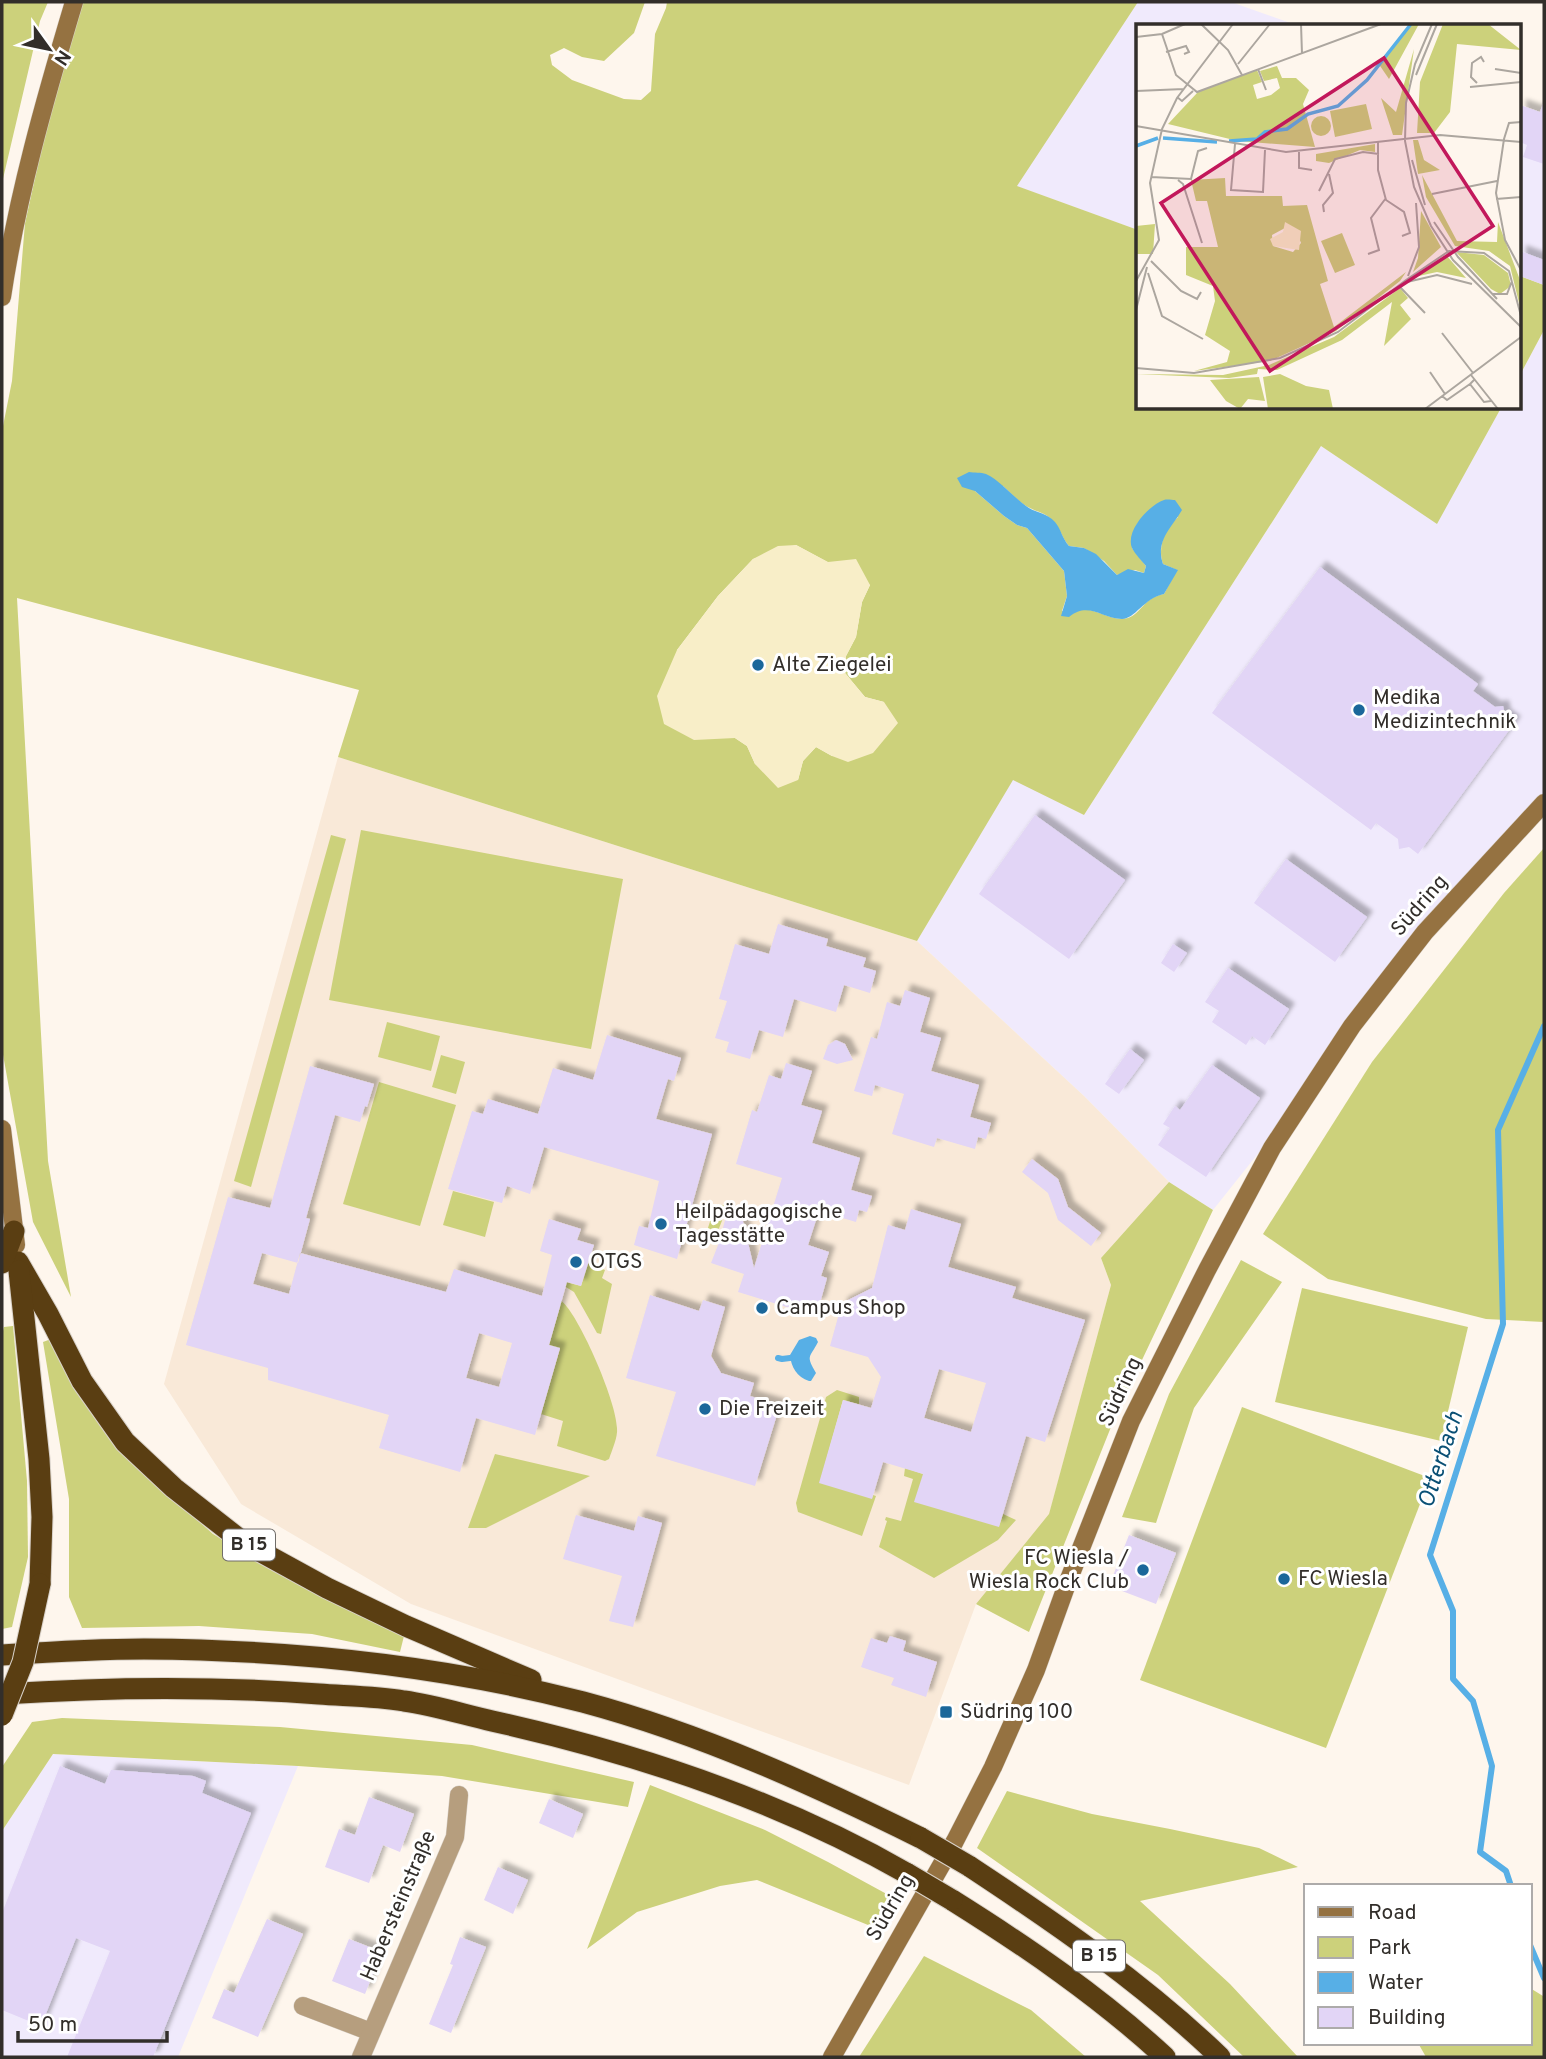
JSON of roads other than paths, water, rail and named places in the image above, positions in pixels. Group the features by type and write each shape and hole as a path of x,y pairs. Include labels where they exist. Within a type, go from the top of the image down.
{"highway":[{"path":"2,1716 23,1662 40,1584 42,1517 39,1459 10,1262 14,1231"},
{"name":"B 15","path":"10,1262 48,1314 82,1381 125,1442 174,1488 223,1527 243,1542 338,1593 462,1652 584,1703"},
{"name":"B 15","path":"2,1655 144,1649 260,1652 410,1667 490,1681 584,1703 721,1747 802,1780 921,1838 969,1867 1111,1964 1220,2057"},
{"name":"B 15","path":"2,1694 93,1688 252,1689 403,1700 567,1738 665,1767 792,1816 867,1851 908,1874 1013,1938 1082,1988 1165,2057"}],"street":[{"path":"2,298 8,257 39,119 74,2"},
{"name":"Südring","path":"832,2057 955,1841 993,1766 1036,1670 1131,1421 1272,1148 1352,1026 1425,932 1544,803"},
{"path":"2,1129 14,1231"},
{"name":"Habersteinstraße","path":"361,2057 454,1837 459,1795"},
{"path":"303,2006 370,2032"}],"water":[{"path":"969,472 984,473 1026,506 1052,519 1069,546 1084,548 1096,554 1117,575 1128,569 1144,573 1146,566 1132,548 1132,534 1152,507 1164,500 1175,500 1182,510 1163,541 1161,556 1163,564 1178,570 1164,594 1157,596 1127,618 1114,618 1089,610 1076,612 1069,617 1061,616 1067,596 1064,571 1027,528 1004,516 975,491 962,487 957,478"},
{"path":"810,1336 818,1342 810,1357 816,1373 809,1381 795,1371 790,1355 799,1340"}],"waterway":[{"name":"Otterbach","path":"1510,1884 1506,1871 1480,1852 1492,1766 1473,1701 1453,1679 1453,1611 1430,1555 1503,1324 1498,1130 1544,1026"},
{"path":"778,1358 790,1358"},
{"name":"Otterbach","path":"1532,1950 1544,1978"}],"place":[{"name":"Alte Ziegelei","path":"758,665"},
{"name":"Medika Medizintechnik","path":"1359,710"},
{"name":"Heilpädagogische Tagesstätte","path":"661,1224"},
{"name":"OTGS","path":"576,1262"},
{"name":"Campus Shop","path":"762,1308"},
{"name":"Die Freizeit","path":"705,1409"},
{"name":"FC Wiesla / Wiesla Rock Club","path":"1143,1570"},
{"name":"FC Wiesla","path":"1284,1579"},
{"name":"Südring 100","path":"946,1712"}]}
